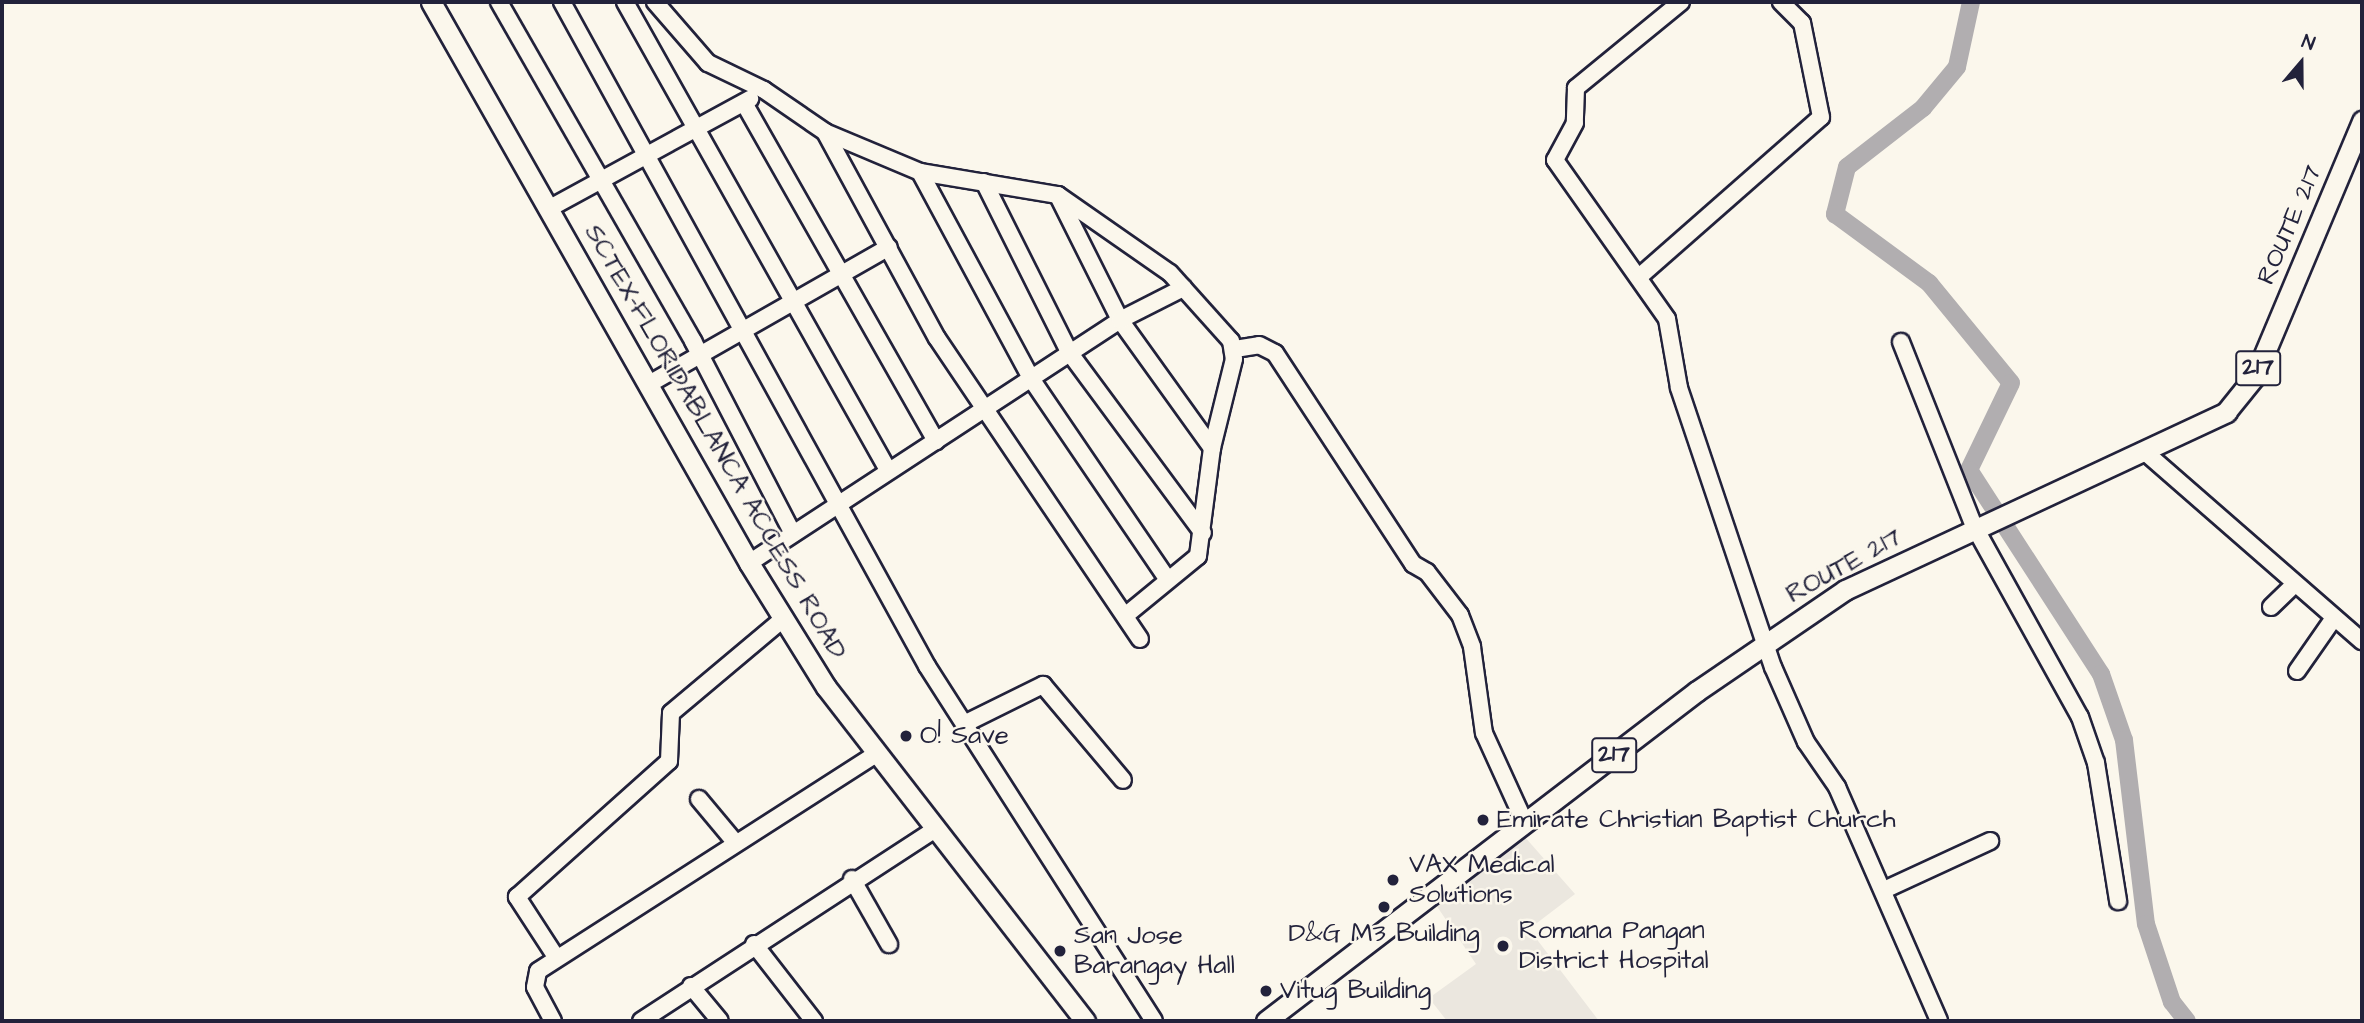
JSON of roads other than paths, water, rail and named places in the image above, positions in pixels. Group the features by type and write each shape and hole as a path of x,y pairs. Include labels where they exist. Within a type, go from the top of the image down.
{"main road":[{"name":"SCTEX-FLORIDABLANCA ACCESS ROAD","path":"431,2 783,619 874,755 1085,1021"},
{"name":"ROUTE 217","path":"1266,1021 1764,643 1845,590 1979,524 2145,452 2226,412 2255,376 2362,121"}],"street":[{"path":"499,2 701,355 793,534"},
{"path":"562,2 743,332 841,504 927,666 966,723 1154,1021"},
{"path":"625,2 793,306 888,470"},
{"path":"655,2 708,62 764,90 825,132 920,172 1058,195 1183,288 1235,349"},
{"path":"1681,2 1576,88 1575,123 1555,160 1667,319 1679,388 1764,643 1792,715 1837,787 1939,1021"},
{"path":"1639,276 1821,117 1802,23 1781,2"},
{"path":"550,208 764,90"},
{"path":"744,103 838,274 936,441"},
{"path":"825,132 984,411 1140,639"},
{"path":"920,172 1032,380 1166,578"},
{"path":"984,183 1069,352 1203,533"},
{"path":"1058,195 1120,320 1212,448"},
{"path":"649,384 793,306 838,274 889,247"},
{"path":"749,563 841,504 888,470 1032,380 1069,352 1120,320 1183,288"},
{"path":"1900,342 1979,524 2080,718 2096,763 2118,901"},
{"path":"1235,349 1259,345 1275,353 1413,564 1460,615 1472,647 1484,733 1525,823"},
{"path":"1125,615 1166,578 1195,561 1203,533 1212,448 1235,349"},
{"path":"2145,452 2294,585 2362,641"},
{"path":"2271,607 2294,585"},
{"path":"2297,671 2334,618"},
{"path":"556,957 517,898 669,761 671,713 783,619"},
{"path":"966,723 1043,685 1124,780"},
{"path":"553,1021 534,979 556,957 625,919 735,842 874,755"},
{"path":"699,799 735,842"},
{"path":"641,1021 852,879 934,830"},
{"path":"1884,890 1990,841"},
{"path":"852,879 889,944"},
{"path":"754,944 814,1021"},
{"path":"691,985 720,1021"}],"waterway":[{"path":"1971,2 1957,67 1923,108 1847,167 1835,214 1929,283 2011,383 1969,470 2101,674 2124,740 2146,924 2172,1002 2187,1021"}],"place":[{"name":"O! Save","path":"906,736"},
{"name":"Emirate Christian Baptist Church","path":"1483,820"},
{"name":"VAX Medical Solutions","path":"1393,880"},
{"name":"D&G M3 Building","path":"1384,907"},
{"name":"Romana Pangan District Hospital","path":"1503,946"},
{"name":"San Jose Barangay Hall","path":"1060,951"},
{"name":"Vitug Building","path":"1266,991"}]}
